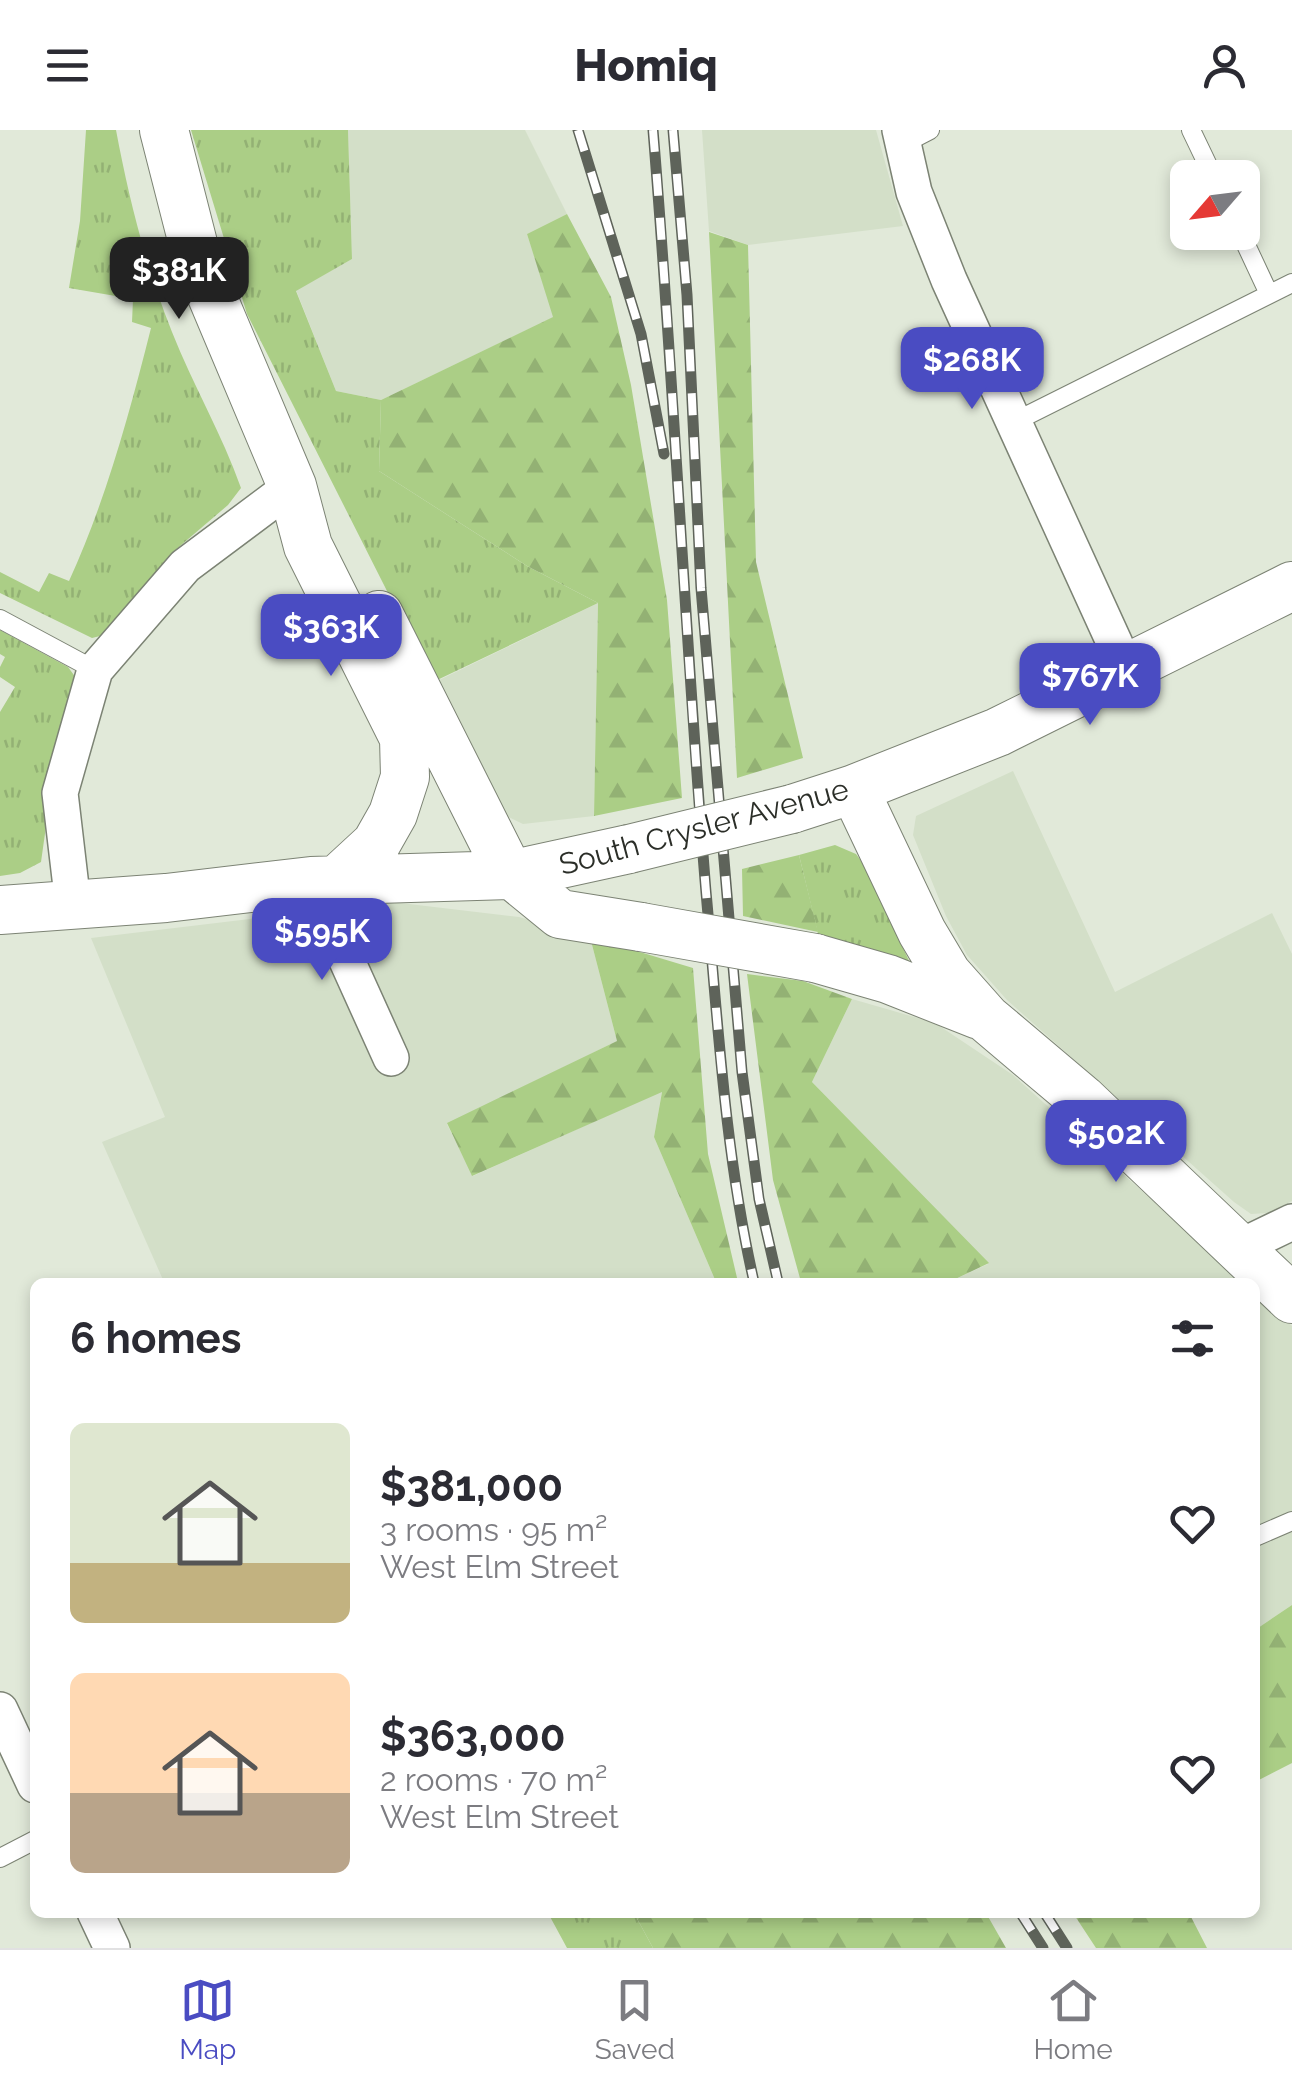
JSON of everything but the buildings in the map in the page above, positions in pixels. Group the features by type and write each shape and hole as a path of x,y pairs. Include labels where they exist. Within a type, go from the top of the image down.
{"street":[{"path":"164,130 198,263 292,486 308,546 404,738 405,776 393,814 376,844 324,880 392,1058"},
{"path":"911,134 914,192 1012,423 1125,666"},
{"path":"73,904 60,794 95,670 185,566 292,486"},
{"path":"292,486 332,522 510,875"},
{"name":"South Crysler Avenue","path":"0,910 166,898 324,880 510,875 792,810 854,790 998,732 1292,586"},
{"path":"404,738 425,754 463,831 560,914 816,958 888,978 986,1018"},
{"path":"854,790 922,932 947,974 986,1018 1082,1099 1292,1298"},
{"path":"1238,1248 1292,1222"},
{"path":"0,1710 30,1774"},
{"path":"98,1918 112,1948"}],"lane":[{"path":"1191,130 1205,160"},
{"path":"1249,250 1270,294"},
{"path":"1012,423 1292,283"},
{"path":"0,618 95,670"},
{"path":"1260,1535 1292,1522"},
{"path":"0,1858 30,1843"}],"shaded area":[{"path":"348,130 525,130 567,214 527,234 554,317 381,400 336,391 296,290 352,259"},
{"path":"702,130 876,130 903,226 748,245 709,231"},
{"path":"598,603 594,816 523,824 502,814 433,683"},
{"path":"1013,771 1115,992 1272,913 1292,954 1292,1201 1268,1213 1251,1214 1234,1202 1007,1000 967,955 946,916 913,835 916,816"},
{"path":"392,902 519,917 590,937 617,1041 447,1124 473,1176 662,1091 654,1137 714,1278 162,1278 102,1142 165,1117 91,938"},
{"path":"852,999 935,1023 1013,1075 1239,1278 958,1278 988,1264 812,1082"},
{"path":"1260,1297 1292,1326 1292,1605 1260,1627"}],"green space":[{"path":"86,130 116,130 139,232 163,307 241,488 228,505 173,552 104,635 92,638 0,593 0,572 39,592 49,573 69,581 105,488 151,328 132,322 133,299 69,288 80,221"},
{"path":"191,130 348,130 352,259 296,291 336,391 381,400 379,471 527,566 598,603 433,682 247,314"},
{"path":"567,214 611,297 631,385 667,600 682,798 594,816 598,603 527,566 379,471 381,400 553,317 527,234"},
{"path":"709,232 748,245 756,562 803,758 737,778"},
{"path":"0,630 68,667 79,682 50,798 41,862 20,873 0,876 0,712 15,687 0,677 5,657 0,654"},
{"path":"835,845 856,854 862,862 912,967 819,938 799,855"},
{"path":"799,855 818,932 743,916 742,869"},
{"path":"590,937 693,968 708,1154 737,1278 714,1278 654,1137 662,1092 472,1176 447,1123 617,1041"},
{"path":"747,974 803,981 852,999 812,1082 989,1263 957,1278 800,1278 773,1180"},
{"path":"1292,1605 1292,1763 1260,1779 1260,1627"},
{"path":"551,1918 637,1918 653,1948 567,1948"},
{"path":"637,1918 989,1918 1006,1948 653,1948"},
{"path":"1076,1918 1192,1918 1207,1948 1096,1948"}],"railway":[{"path":"578,130 641,334 664,454"},
{"path":"653,130 714,991 729,1137 753,1278"},
{"path":"673,130 687,295 701,588 742,1072 759,1199 777,1278"},
{"path":"1024,1918 1043,1948"},
{"path":"1048,1918 1067,1948"}]}
